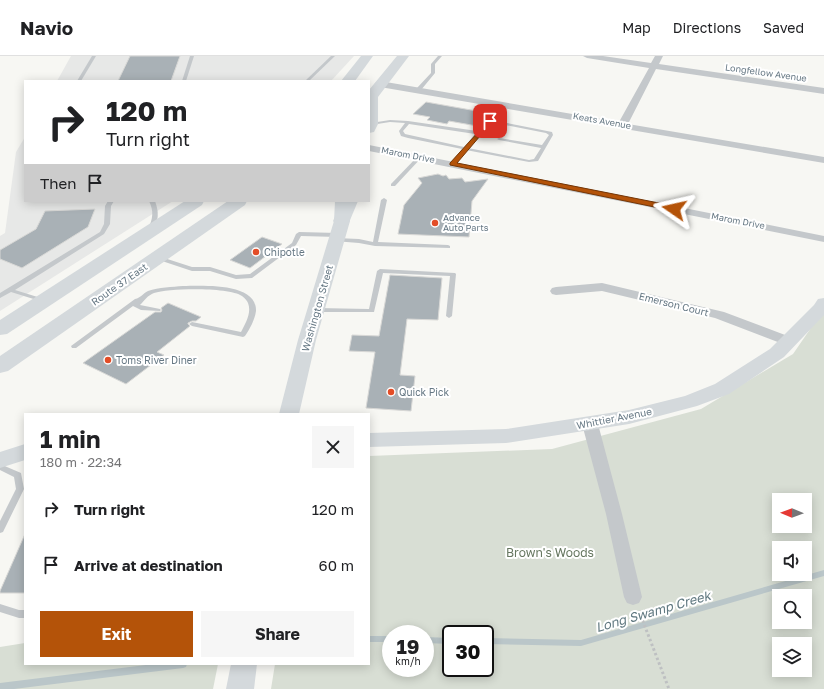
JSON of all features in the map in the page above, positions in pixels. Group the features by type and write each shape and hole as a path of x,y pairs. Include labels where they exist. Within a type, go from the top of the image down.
{"highway":[{"path":"370,127 370,98 403,56"},
{"path":"341,80 365,59"},
{"path":"349,80 365,59"},
{"path":"0,329 194,202"},
{"name":"Route 37 East","path":"0,366 238,202"},
{"path":"339,232 350,202"}],"street":[{"name":"Longfellow Avenue","path":"587,56 824,91"},
{"path":"622,124 659,56"},
{"name":"Keats Avenue","path":"380,84 419,89 824,160"},
{"name":"Marom Drive","path":"370,148 824,239"},
{"name":"Washington Street","path":"289,413 339,232 342,202"},
{"name":"Emerson Court","path":"556,291 602,287 719,315 788,341"},
{"name":"Whittier Avenue","path":"370,440 506,436 590,424 690,401 722,389 745,376 777,353 824,303"},
{"path":"590,424 614,514 633,597"},
{"path":"0,460 24,452"},
{"path":"240,689 244,665"}],"lane":[{"path":"80,80 94,56"},
{"path":"184,80 192,56"},
{"path":"308,80 333,56"},
{"path":"419,89 433,73 433,64 440,56"},
{"path":"452,164 503,104"},
{"path":"370,127 390,121 408,122 478,133"},
{"path":"408,122 401,131 403,135 532,161 536,160 551,135 550,133 490,121"},
{"path":"499,139 544,147"},
{"path":"393,185 420,157"},
{"path":"376,244 384,200"},
{"path":"0,296 102,233 107,224 108,206 110,202"},
{"path":"148,233 155,223 157,211 152,202"},
{"path":"157,258 192,269 210,269 236,277 252,276 294,244 299,234 339,232 359,241 376,244 448,248"},
{"path":"317,310 372,311 380,271 453,274 449,316"},
{"path":"74,346 151,292 166,289 230,290 244,294 251,304 252,316 243,335 192,324"},
{"path":"10,290 43,301"},
{"path":"146,295 136,306 158,310"},
{"path":"0,467 18,475 20,489 0,530"},
{"path":"0,608 19,614 24,614"}],"path":[{"path":"633,597 670,689"}],"shaded area":[{"path":"71,56 354,56 332,80 58,80"},
{"path":"24,139 24,202 171,202 0,311 0,236 5,233 16,152"}],"green space":[{"name":"Brown's Woods","path":"824,309 824,689 271,689 275,665 370,665 370,456 552,449 701,409 793,354"},
{"path":"24,643 24,665 218,665 213,689 0,689 0,647"}],"building":[{"path":"130,56 180,56 171,80 118,80"},
{"path":"426,102 488,113 477,126 449,121 447,124 427,120 430,117 413,114"},
{"path":"438,174 443,176 446,175 449,179 462,178 465,182 488,179 472,201 469,237 398,234 404,205 422,183 418,178"},
{"path":"95,209 88,227 22,268 0,259 0,250 36,229 45,211"},
{"name":"Chipotle","path":"262,237 282,244 250,268 230,260"},
{"path":"390,275 442,278 438,320 407,319 400,375 415,376 411,411 366,408 375,352 349,351 352,335 379,336"},
{"path":"168,303 201,317 196,321 188,323 190,326 157,352 164,355 126,384 83,363 155,312 161,312 161,308"},
{"path":"24,536 24,593 0,593"}],"waterway":[{"name":"Long Swamp Creek","path":"494,641 581,643 824,573"},
{"name":"Long Swamp Creek","path":"370,639 382,639"},
{"name":"Long Swamp Creek","path":"434,640 442,641"},
{"name":"Long Swamp Creek","path":"0,687 175,665"}],"place":[{"name":"Advance Auto Parts","path":"435,223"},
{"name":"Chipotle","path":"256,252"},
{"name":"Toms River Diner","path":"108,360"},
{"name":"Quick Pick","path":"391,392"}],"route":[{"path":"490,121 452,164 674,209"}]}
